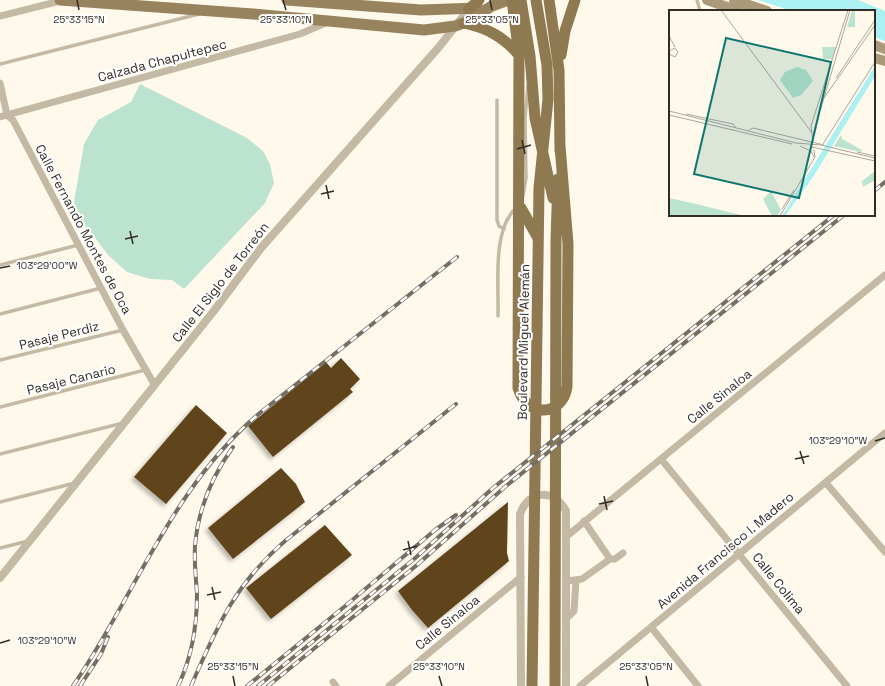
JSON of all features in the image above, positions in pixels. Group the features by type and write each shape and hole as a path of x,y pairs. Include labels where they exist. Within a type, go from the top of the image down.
{"highway":[{"path":"469,9 479,0"},
{"path":"512,0 519,55 519,380 520,392 525,403 532,408 544,410 555,407 561,402 566,395 568,378 568,244 560,146"},
{"path":"521,0 532,71 535,118 543,148 556,227"},
{"name":"Boulevard Miguel Alemán","path":"532,686 539,188 548,114 548,84 536,0"},
{"path":"549,0 559,70 560,146 556,227 555,686"},
{"path":"559,70 565,31 576,0"},
{"path":"460,25 475,25 495,34 508,43 519,55"},
{"path":"520,205 539,240"}],"main road":[{"path":"60,0 208,12 253,14 424,30 460,25 492,6 508,0"},
{"path":"287,0 382,8 469,9 492,6"},
{"path":"707,0 736,10"},
{"path":"734,0 764,10"},
{"path":"382,8 384,27"},
{"path":"875,46 885,49"},
{"path":"875,58 885,61"}],"street":[{"path":"0,16 64,0"},
{"name":"Calle El Siglo de Torreón","path":"0,578 32,540 126,422 154,384 213,312 261,248 460,25 469,9"},
{"name":"Calzada Chapultepec","path":"3,116 300,34 328,22"},
{"name":"Calle Fernando Montes de Oca","path":"0,84 3,116 13,120 123,330 154,384"},
{"name":"Calle Sinaloa","path":"567,536 885,275"},
{"name":"Avenida Francisco I. Madero","path":"580,686 885,433"},
{"name":"Calle Colima","path":"661,459 847,686"},
{"path":"826,482 885,552"},
{"path":"521,686 520,514 526,502 531,498 544,494 557,499 566,511 566,686"},
{"path":"584,521 610,559"},
{"path":"567,581 582,579 610,559 615,559 623,553"},
{"name":"Calle Sinaloa","path":"389,686 521,578"},
{"path":"566,619 574,611 576,580"},
{"path":"651,627 698,686"}],"lane":[{"path":"697,0 700,10"},
{"path":"0,64 208,12"},
{"path":"498,316 499,240 511,213 520,205 525,185 525,105 532,71"},
{"path":"497,100 497,220 499,226 504,229"},
{"path":"0,265 79,245"},
{"path":"0,314 101,288"},
{"name":"Pasaje Perdiz","path":"0,360 123,330"},
{"name":"Pasaje Canario","path":"0,407 146,370"},
{"path":"0,454 126,422"},
{"path":"0,502 78,482"},
{"path":"0,548 32,540"}],"green space":[{"path":"140,84 247,138 263,151 270,164 274,183 265,203 184,289 172,280 150,279 127,272 108,255 83,222 74,202 84,144 98,120 131,102"}],"water":[{"path":"758,0 858,0 885,11 885,41 875,37 875,10 789,10"}],"building":[{"path":"341,358 360,379 350,389 353,392 273,457 248,426 326,362 331,368"},
{"path":"196,405 227,433 166,504 134,477"},
{"path":"281,468 296,484 305,502 233,559 208,528"},
{"path":"508,502 507,553 509,561 428,628 398,591"},
{"path":"325,525 352,555 271,619 246,588"}],"railway":[{"path":"875,190 885,182"},
{"path":"258,686 413,560 493,488 833,216"},
{"path":"268,686 417,565 506,486 843,216"},
{"path":"73,686 96,651 157,542 179,507 203,473 230,441 261,412 457,257"},
{"path":"191,686 209,645 229,608 252,574 267,557 456,404"},
{"path":"178,686 187,664 195,630 197,594 195,546 199,519 207,494 225,458 233,447"},
{"path":"247,686 435,530 456,515"},
{"path":"80,686 101,654 108,637"}]}
